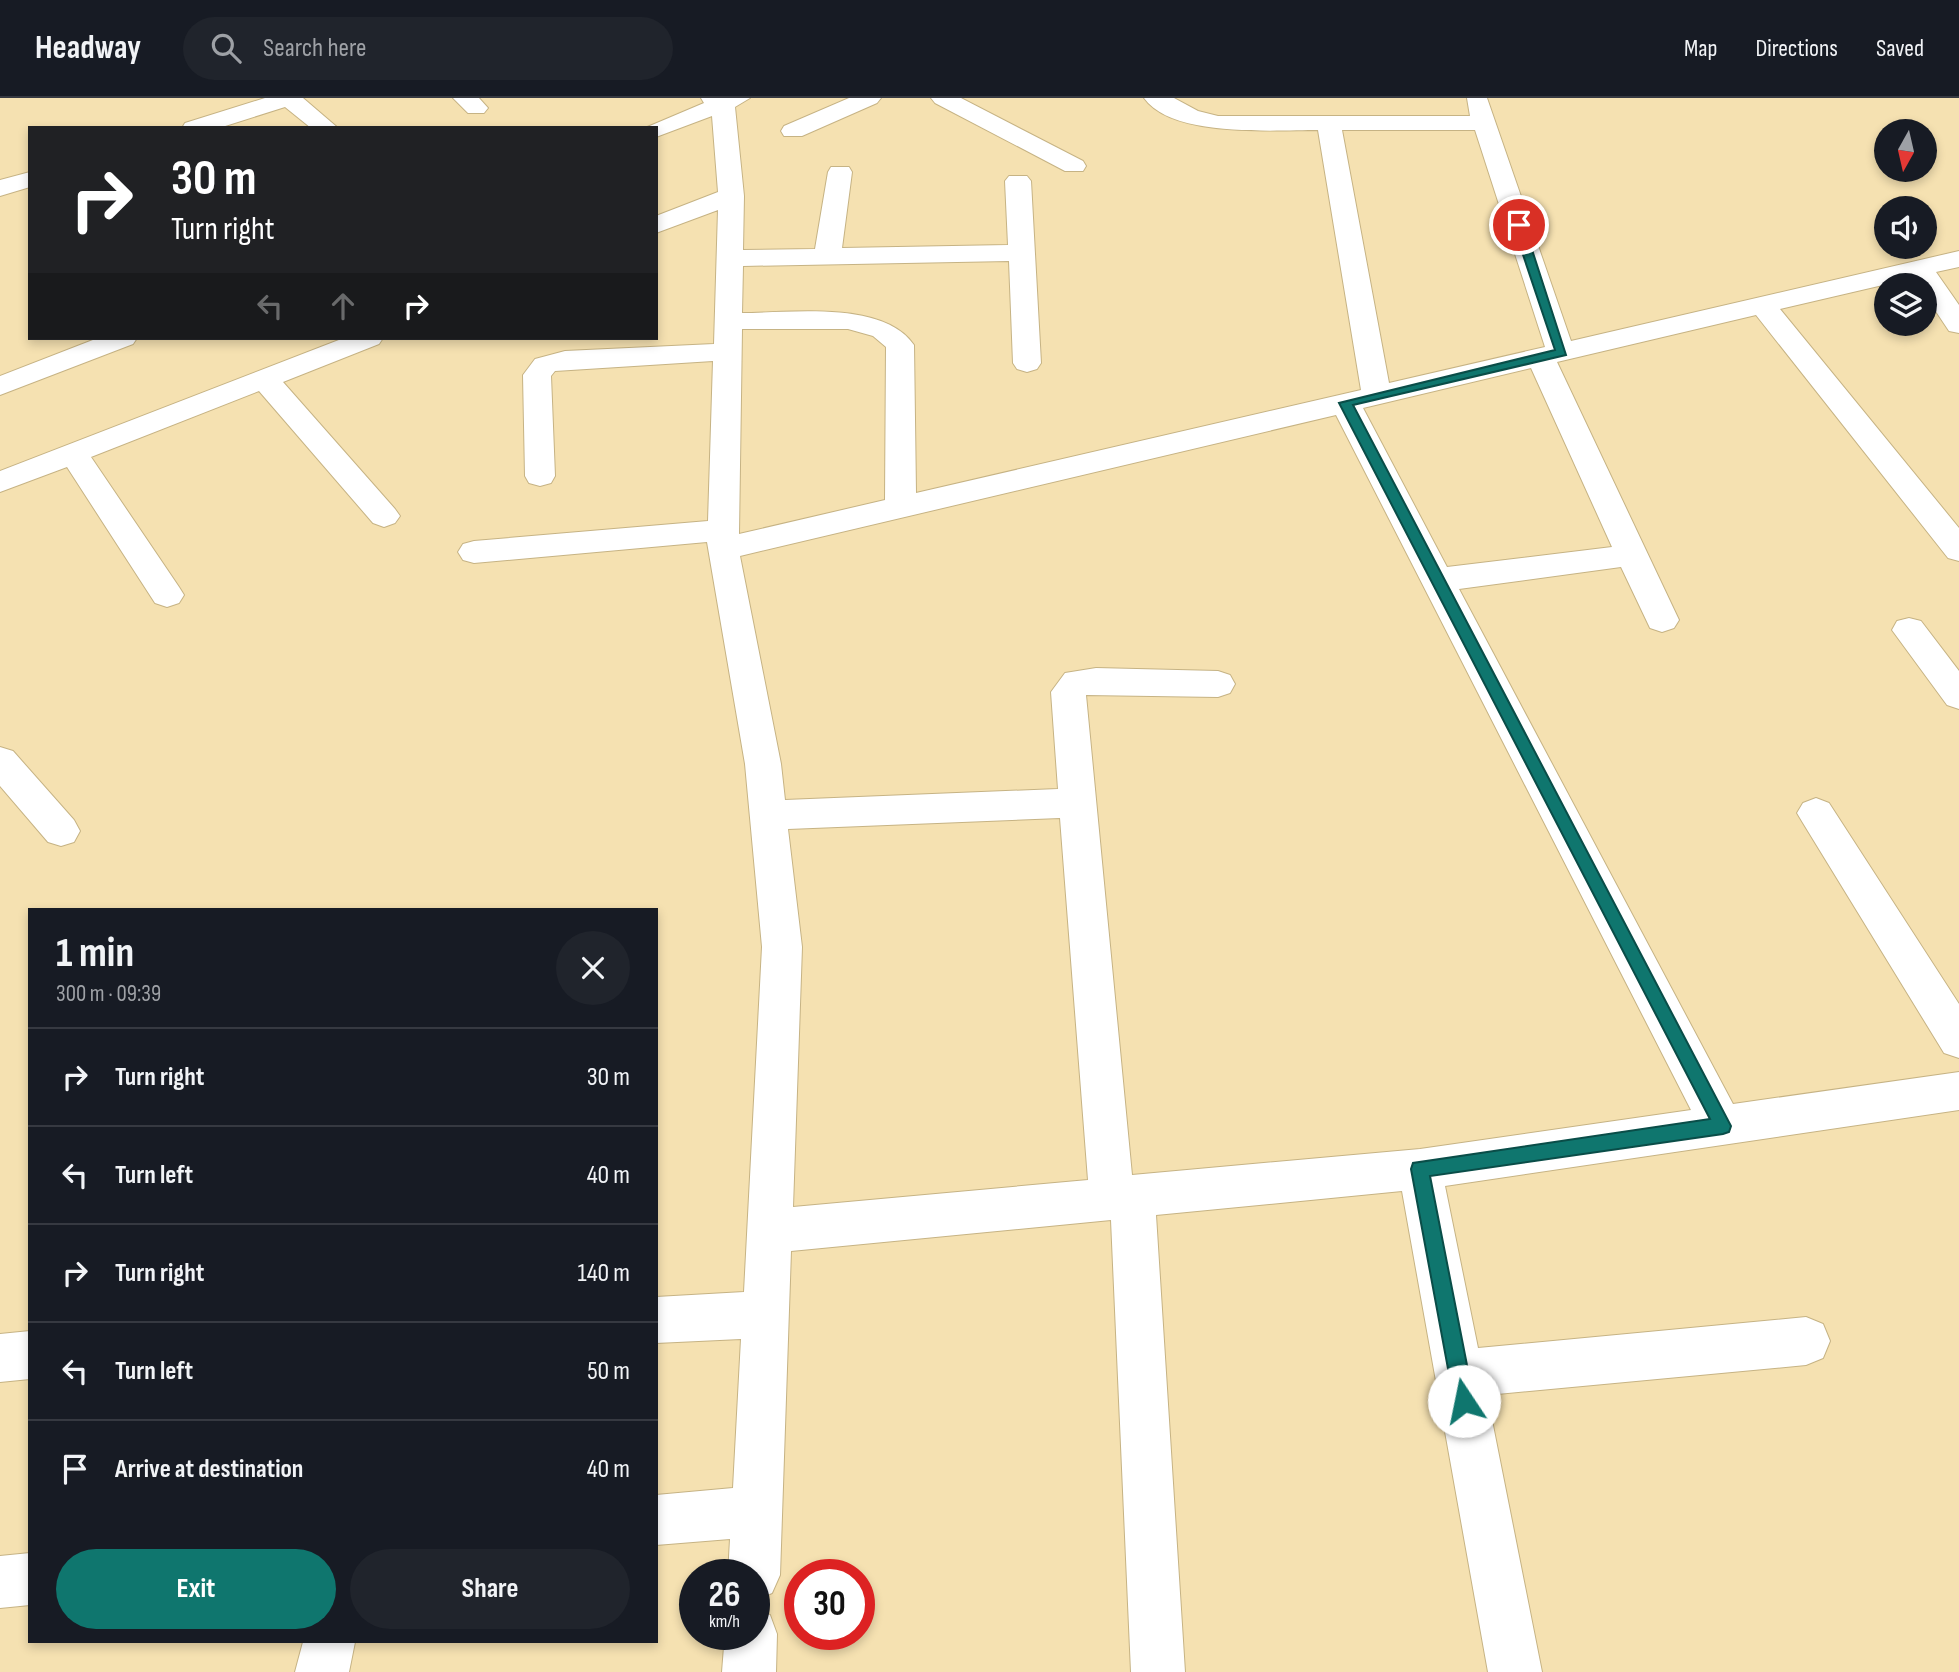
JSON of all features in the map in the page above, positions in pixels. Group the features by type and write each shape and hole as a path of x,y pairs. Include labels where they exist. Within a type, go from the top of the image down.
{"street":[{"path":"201,119 289,98 324,126"},
{"path":"793,131 869,98"},
{"path":"943,98 1074,166"},
{"path":"1156,98 1190,116 1218,122 1485,123"},
{"path":"1477,98 1550,355 1632,555 1662,620"},
{"path":"658,129 725,100 731,196 724,539 763,764 782,947 755,1559"},
{"path":"1329,123 1361,399 1438,580 1723,1126"},
{"path":"827,257 840,172"},
{"path":"0,188 28,180"},
{"path":"1018,181 1027,363"},
{"path":"658,224 731,196"},
{"path":"730,258 1022,253"},
{"path":"474,552 724,539 901,507 1959,259"},
{"path":"1920,268 1959,325"},
{"path":"1762,305 1959,550"},
{"path":"728,321 849,321 883,330 900,345 901,507"},
{"path":"0,386 118,340"},
{"path":"0,482 364,340"},
{"path":"540,476 537,375 545,365 565,360 728,352"},
{"path":"264,379 384,516"},
{"path":"73,453 167,595"},
{"path":"1438,580 1632,555"},
{"path":"1909,630 1959,696"},
{"path":"1158,1672 1122,1198 1068,692 1077,682 1218,684"},
{"path":"0,761 61,831"},
{"path":"769,815 1078,803"},
{"path":"1816,813 1959,1040"},
{"path":"769,1231 1420,1169 1959,1091"},
{"path":"1420,1169 1515,1672"},
{"path":"658,1320 766,1314"},
{"path":"1459,1374 1806,1341"},
{"path":"0,1358 28,1355"},
{"path":"658,1520 757,1510"},
{"path":"0,1582 28,1579"},
{"path":"322,1672 329,1643"},
{"path":"749,1672 750,1650"}],"route":[{"path":"1464,1401 1420,1169 1723,1126 1345,403 1561,352 1519,225"}]}
